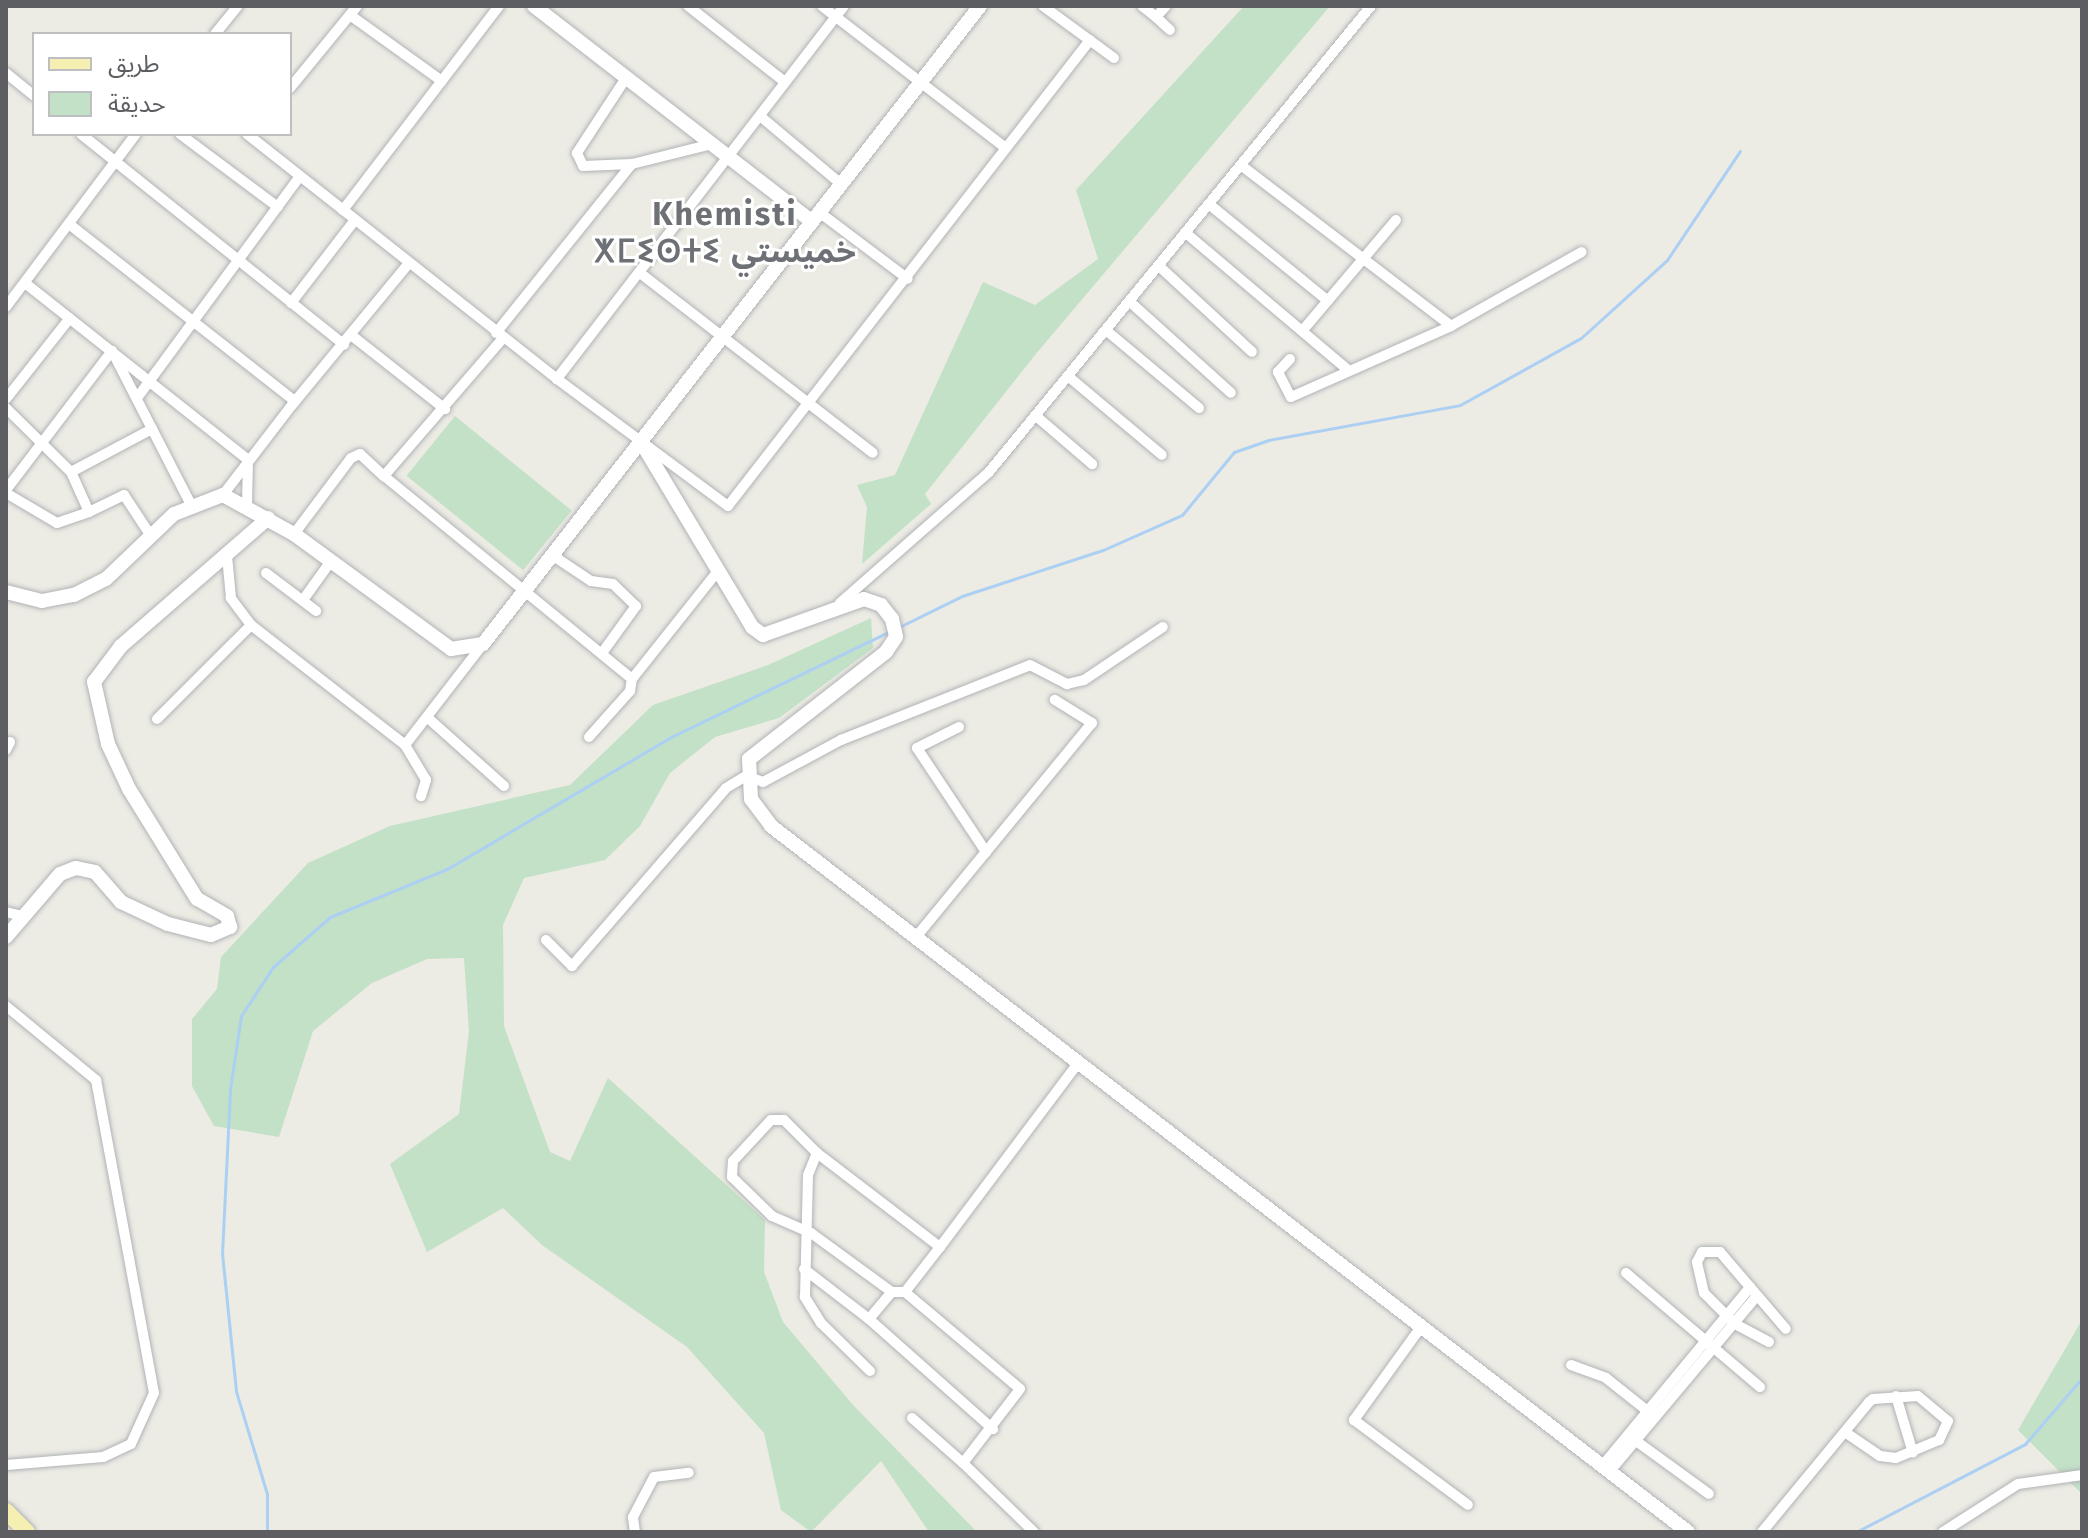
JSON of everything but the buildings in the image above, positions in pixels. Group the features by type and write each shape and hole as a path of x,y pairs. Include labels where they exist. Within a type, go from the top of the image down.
{"main road":[{"path":"6,1511 27,1532"}],"street":[{"path":"217,32 238,6"},
{"path":"343,210 499,6"},
{"path":"535,6 728,157 908,279"},
{"path":"688,6 785,82"},
{"path":"822,6 923,79 1006,148"},
{"path":"557,379 844,6"},
{"path":"405,745 980,6"},
{"path":"1043,6 1114,58"},
{"path":"1142,6 1170,30"},
{"path":"1156,17 1166,6"},
{"path":"840,603 989,472 1371,6"},
{"path":"292,86 354,10 442,81"},
{"path":"250,136 500,335 728,506 908,279 1090,40"},
{"path":"6,73 32,94"},
{"path":"626,78 583,140 577,161 589,169 632,164 712,144"},
{"path":"760,116 841,184"},
{"path":"83,136 291,303 445,409"},
{"path":"6,307 134,136"},
{"path":"183,136 278,207"},
{"path":"384,476 445,409 632,164"},
{"path":"1242,166 1451,326"},
{"path":"137,398 300,176"},
{"path":"1210,205 1328,301"},
{"path":"291,303 355,220"},
{"path":"1303,330 1396,220"},
{"path":"69,224 191,324 295,401 223,495"},
{"path":"1187,234 1348,370"},
{"path":"1290,359 1278,372 1291,397 1451,326 1582,252"},
{"path":"290,407 409,263"},
{"path":"1160,267 1252,352"},
{"path":"640,273 873,453"},
{"path":"25,283 248,460"},
{"path":"1129,301 1231,393"},
{"path":"6,399 70,318"},
{"path":"1107,331 1199,408"},
{"path":"112,351 191,505"},
{"path":"112,351 6,492 57,523 124,495 151,536"},
{"path":"1069,377 1162,455"},
{"path":"6,408 45,440 71,472 89,512"},
{"path":"1036,416 1092,464"},
{"path":"71,472 152,429"},
{"path":"641,442 718,571 763,635 840,603 864,599 881,605 892,619 896,637 886,652 762,743 749,759 746,776 756,810 771,826 1688,1532"},
{"path":"294,534 351,458 360,454 527,589 632,679"},
{"path":"247,503 248,460"},
{"path":"6,592 42,601 74,595 106,579 151,536 191,505 223,495 247,503 294,534 451,649 483,644"},
{"path":"6,937 60,874 86,868 135,911 199,934 230,927 227,916 197,899 123,778 94,682 121,646 268,518"},
{"path":"552,555 591,581 613,584 636,606 602,653"},
{"path":"227,556 231,598 251,625 405,745 426,780 421,796"},
{"path":"303,600 331,561"},
{"path":"589,737 630,691 632,679 718,571"},
{"path":"266,573 316,611"},
{"path":"157,719 251,625"},
{"path":"746,776 763,782 841,740 1030,665 1067,684 1084,680 1163,627"},
{"path":"916,937 1092,723 1055,700"},
{"path":"428,718 504,786"},
{"path":"959,727 917,748 986,852"},
{"path":"546,940 572,966 726,788 746,776"},
{"path":"6,912 22,916"},
{"path":"6,1006 96,1080 154,1393 131,1444 103,1457 6,1465"},
{"path":"905,1292 1079,1062"},
{"path":"940,1247 817,1153 784,1120 771,1120 731,1170 772,1216 811,1233 892,1292 905,1292 1017,1385 1019,1395 963,1463"},
{"path":"817,1153 808,1175 811,1233 804,1269 808,1306 870,1371"},
{"path":"1769,1342 1730,1320 1700,1286 1699,1255 1720,1252 1786,1329"},
{"path":"804,1269 869,1319 993,1429"},
{"path":"1626,1273 1760,1387"},
{"path":"869,1319 892,1292"},
{"path":"1606,1468 1754,1292"},
{"path":"1421,1327 1354,1420 1468,1505"},
{"path":"1571,1365 1606,1378 1651,1414"},
{"path":"1762,1532 1845,1432 1873,1399 1896,1396 1926,1399 1948,1421 1943,1436 1913,1453 1880,1456 1845,1432"},
{"path":"1896,1396 1913,1453"},
{"path":"912,1418 1034,1532"},
{"path":"1631,1438 1709,1494"},
{"path":"635,1532 633,1517 654,1477 689,1473"},
{"path":"1943,1532 2018,1484 2082,1475"}],"green space":[{"path":"1244,6 1330,6 1035,355 925,494 931,504 862,564 867,507 857,485 895,475 983,282 1035,305 1098,259 1076,190"},
{"path":"455,416 572,510 523,570 407,476"},
{"path":"871,618 873,648 779,718 715,737 670,773 640,826 605,860 524,878 503,925 504,1026 550,1152 570,1161 608,1078 765,1220 764,1272 783,1322 853,1405 977,1532 929,1532 881,1461 811,1532 781,1510 764,1433 687,1347 542,1245 503,1208 427,1252 390,1164 459,1114 469,1031 464,958 427,959 372,983 313,1031 279,1137 214,1126 192,1086 192,1019 217,989 221,957 308,863 390,826 570,785 653,705 768,665"},
{"path":"2082,1320 2082,1494 2018,1430"}],"waterway":[{"path":"899,627 962,596 1103,550 1182,515 1234,452 1268,440 1460,405 1581,338 1667,260 1740,151"},
{"path":"267,1532 267,1494 236,1391 222,1254 230,1089 241,1016 273,967 330,917 447,869 671,737 888,632"},
{"path":"1856,1532 2025,1444 2082,1378"}],"district":[{"name":"Khemisti ⵅⵎⵉⵙⵜⵉ خميستي","path":"725,234"}]}
